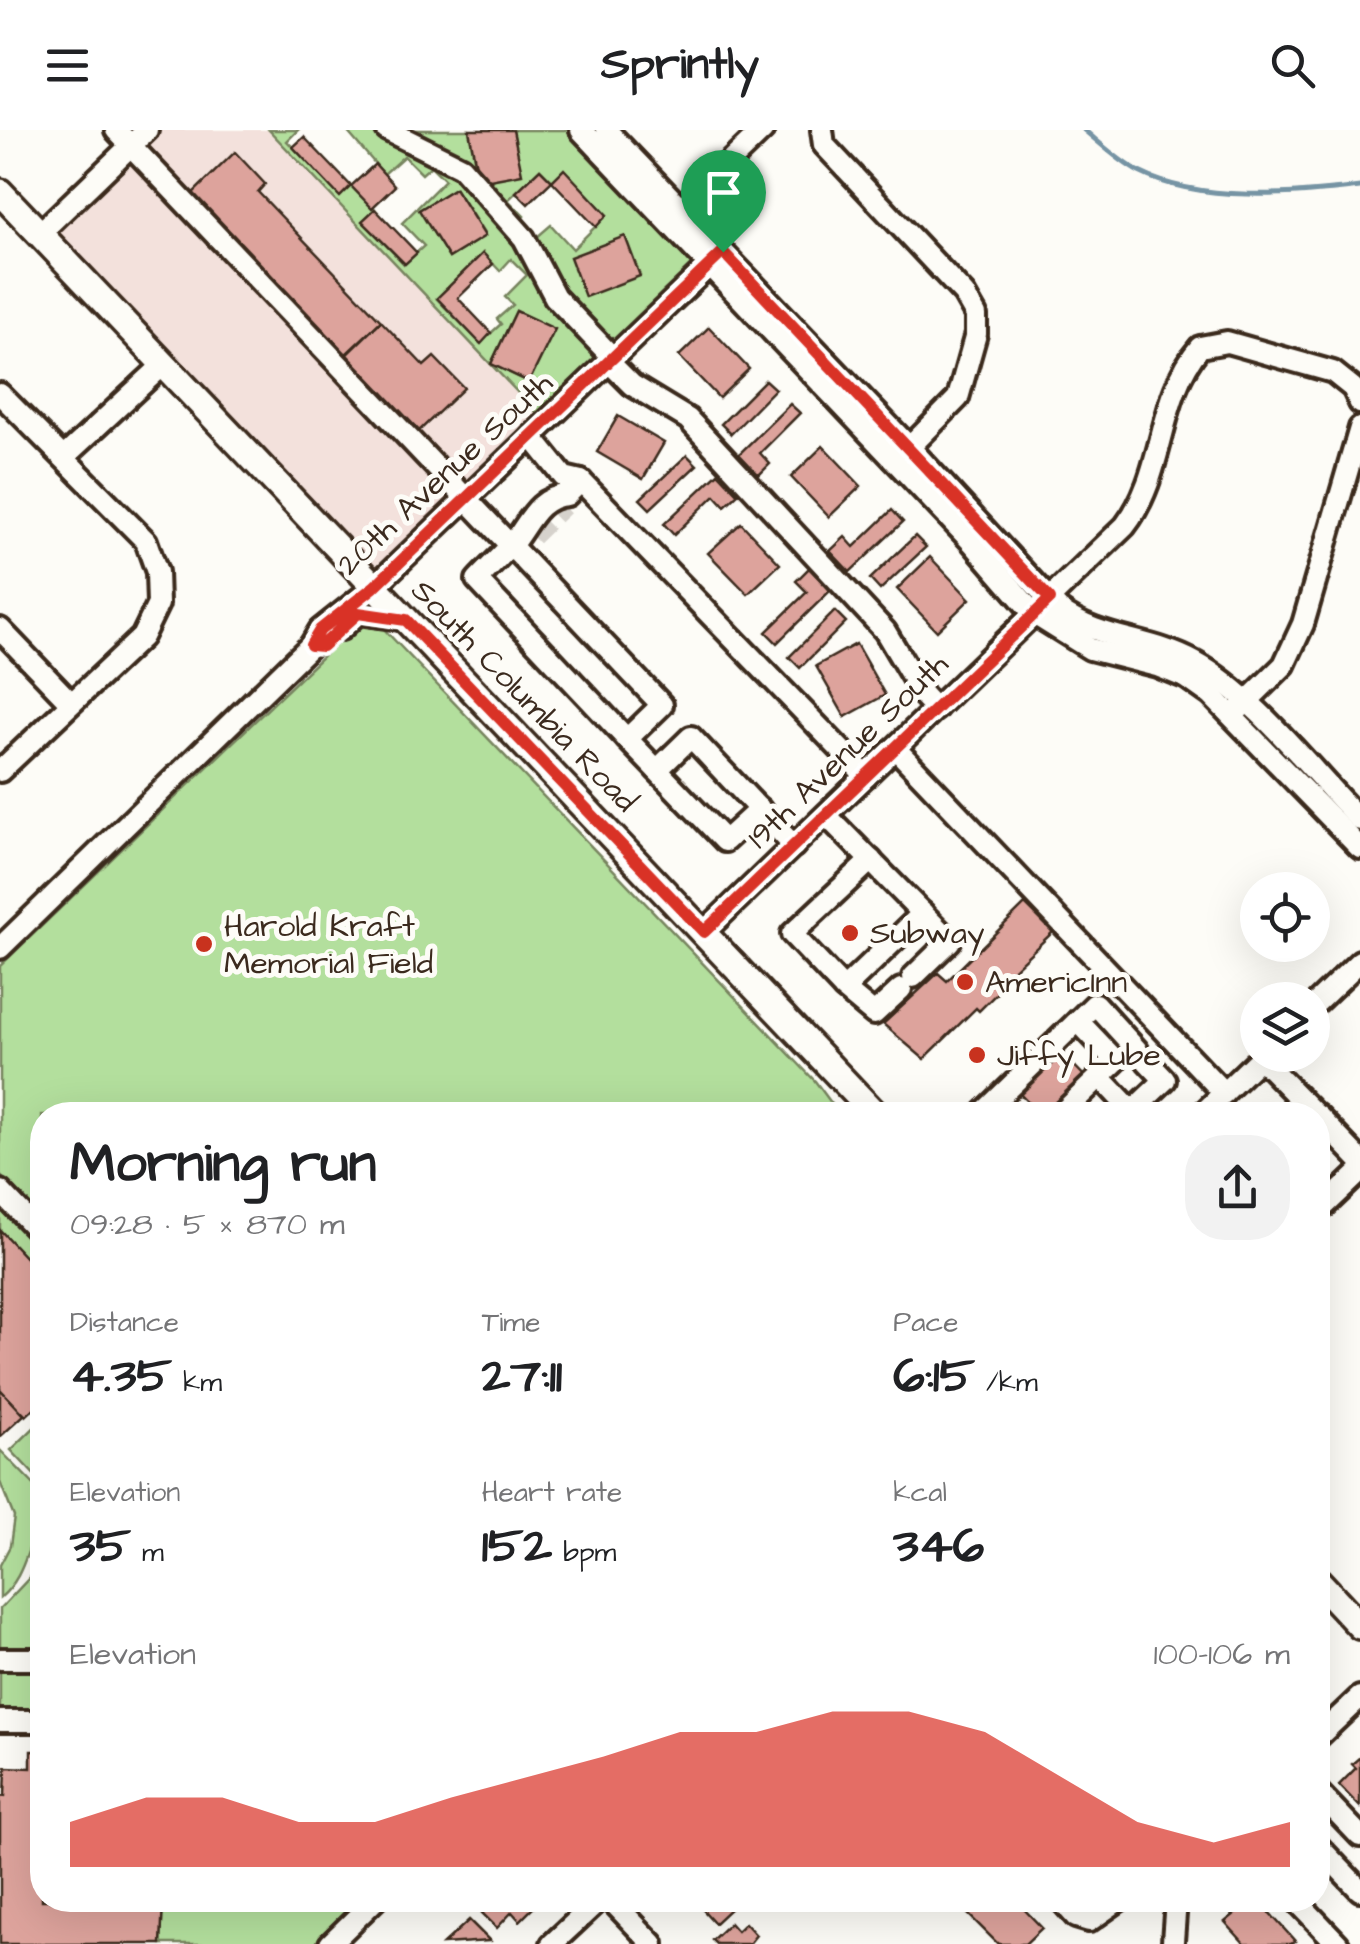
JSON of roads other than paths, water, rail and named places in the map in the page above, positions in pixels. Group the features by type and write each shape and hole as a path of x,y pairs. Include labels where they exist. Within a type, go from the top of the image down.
{"main road":[{"name":"South Columbia Road","path":"0,192 864,1102"},
{"path":"1330,1594 1360,1626"}],"street":[{"path":"39,234 123,138 146,130"},
{"path":"388,130 461,167 524,238 555,297 632,385 688,419 886,631 923,695 936,709"},
{"path":"580,130 674,215 1042,606 1090,649 1187,678 1240,708 1360,820"},
{"path":"606,130 674,215"},
{"path":"674,215 764,130"},
{"path":"822,130 824,145 964,294 976,314 976,334 958,398 903,454"},
{"path":"123,138 466,498 520,539 662,705 627,739"},
{"name":"20th Avenue South","path":"0,948 311,645 320,630 374,587 466,498 537,442 611,360 716,259"},
{"name":"19th Avenue South","path":"704,932 1042,606 1140,506 1182,368 1200,347 1227,342 1333,372 1353,388 1360,403"},
{"path":"65,456 163,365"},
{"path":"0,394 146,540 157,572 158,604 142,637 0,771"},
{"path":"1240,708 1284,664 1303,624 1360,428"},
{"path":"537,442 552,446 572,468 571,490 866,776"},
{"path":"571,490 552,496 523,524 520,539 476,580 724,841 760,809"},
{"name":"20th Avenue South","path":"311,645 322,646 358,613 406,620"},
{"path":"0,629 71,704"},
{"path":"1240,708 1360,848"},
{"path":"657,770 691,737 794,846"},
{"path":"895,748 1126,994 1224,1092"},
{"path":"826,814 923,913 950,941 874,1014 844,989 792,934 871,860"},
{"path":"844,989 923,913"},
{"path":"800,942 809,944 842,974 877,942 896,940"},
{"path":"1330,990 1360,961"},
{"path":"1105,1014 1126,994"},
{"path":"994,1102 1095,1004 1165,1080 1142,1102"},
{"path":"1074,1102 1116,1061 1078,1021"},
{"path":"1214,1102 1245,1072"},
{"path":"1276,1072 1304,1102"},
{"path":"1100,1077 1122,1102"},
{"path":"1330,1129 1360,1160"},
{"path":"1330,1201 1360,1172"},
{"path":"0,1191 30,1223"},
{"path":"0,1658 30,1659"},
{"path":"1330,1726 1360,1697"},
{"path":"0,1721 30,1721"},
{"path":"1330,1805 1360,1836"},
{"path":"1330,1859 1360,1890"},
{"path":"330,1944 363,1912"},
{"path":"552,1944 586,1912"},
{"path":"622,1912 653,1944"},
{"path":"1072,1912 1090,1921 1102,1912"},
{"path":"1173,1941 1175,1912"},
{"path":"1307,1912 1338,1944"}],"waterway":[{"path":"1084,130 1139,172 1190,189 1277,194 1360,187"}],"tunnel":[{"path":"532,536 563,506"}],"place":[{"name":"Subway","path":"850,933"},
{"name":"Harold Kraft Memorial Field","path":"204,944"},
{"name":"AmericInn","path":"965,982"},
{"name":"Jiffy Lube","path":"977,1055"}]}
